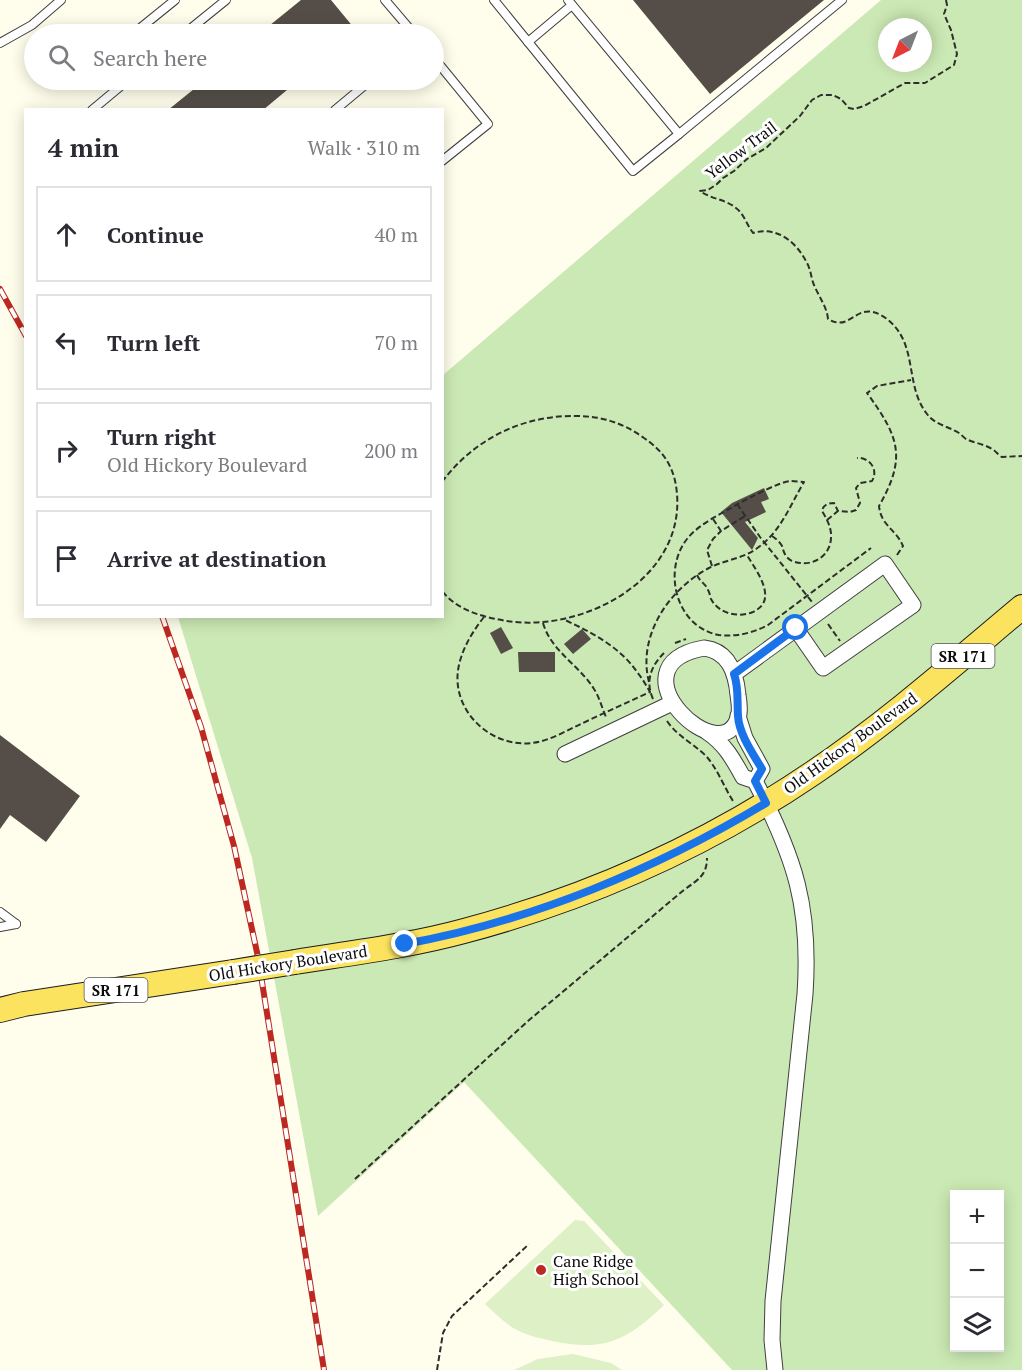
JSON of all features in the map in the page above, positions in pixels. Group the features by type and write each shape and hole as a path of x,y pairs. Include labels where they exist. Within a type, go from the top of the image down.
{"main road":[{"name":"Old Hickory Boulevard","path":"0,1010 24,1004 424,940 504,920 578,894 652,864 706,837 813,774 873,730 1022,607"}],"street":[{"path":"734,674 796,628 885,564 913,605 823,668 796,628"},
{"path":"707,732 726,733 734,727 739,709 734,674 730,663 714,650 704,648 684,653 675,660 667,677 668,693 672,704 682,715 707,732 719,740 743,777 755,781 783,839 797,878 804,914 807,955 804,1004 773,1301 772,1341 775,1370"},
{"path":"566,754 672,704"},
{"path":"738,716 745,738 762,769 755,781"}],"lane":[{"path":"145,24 175,0"},
{"path":"196,24 226,0"},
{"path":"385,0 405,24"},
{"path":"494,0 633,171 842,0"},
{"path":"33,24 55,2"},
{"path":"528,42 570,2 679,134"},
{"path":"0,43 24,30"},
{"path":"444,70 488,124 444,159"},
{"path":"94,108 116,90"},
{"path":"337,108 359,90"},
{"path":"0,912 16,924 0,927"}],"path":[{"name":"Yellow Trail","path":"946,0 944,14 957,54 956,62 951,68 925,83 909,82 900,85 856,109 851,109 833,95 821,95 812,100 801,116 766,148 747,159 708,190 700,191 737,208 754,233 765,230 780,233 787,238 807,262 814,284 828,312 828,319 844,323 865,310 881,315 897,328 907,347 912,370 911,380 922,408 936,422 960,433 966,439 993,449 1002,458 1022,456"},
{"path":"885,564 897,555 903,546 883,522 879,507 894,476 896,457 894,438 867,393 877,386 911,380"},
{"path":"444,480 469,452 492,436 533,421 559,416 602,418 623,424 660,450 672,467 678,509 672,536 664,553 645,577 630,589 589,611 564,620 543,623 513,622 484,617 456,605 444,593"},
{"path":"827,520 838,511 856,510 860,503 856,488 860,483 872,481 874,477 875,470 872,464 863,458 857,458"},
{"path":"649,682 646,665 651,637 661,611 675,592 712,566 747,555 772,536 787,516 804,482 789,481 737,504 692,533 681,548 674,569 675,592 680,603 694,623 712,632 731,635 762,628 871,548"},
{"path":"772,536 781,544 783,553 791,560 801,563 816,562 824,556 830,543 831,535 822,511 824,506 834,503 838,511"},
{"path":"737,504 842,643"},
{"path":"712,566 707,550 713,539 721,531 745,516"},
{"path":"713,519 721,531"},
{"path":"697,575 708,588 712,600 720,609 737,615 754,611 763,604 765,597 758,574 747,555"},
{"path":"484,617 463,650 457,676 459,691 468,712 484,730 495,738 506,742 532,743 555,736 650,692 637,671 614,648 564,620"},
{"path":"543,623 552,643 596,691 614,731"},
{"path":"355,1179 528,1021 700,878 707,863 706,837"},
{"path":"437,1370 443,1333 450,1320 529,1244"}],"green space":[{"path":"881,0 1022,0 1022,1370 732,1370 464,1082 318,1216 252,858 178,618 444,618 444,374"},
{"path":"575,1220 584,1221 664,1305 638,1327 613,1341 586,1345 534,1337 513,1328 485,1304"},
{"path":"573,1354 611,1363 622,1370 514,1370 538,1359"}],"building":[{"path":"301,0 331,0 351,24 271,24"},
{"path":"633,0 824,0 710,94"},
{"path":"193,90 287,90 265,108 170,108"},
{"path":"764,488 769,499 761,502 766,512 745,522 758,538 752,550 721,512 732,503"},
{"path":"501,627 513,648 501,654 490,633"},
{"path":"582,629 591,639 573,654 564,644"},
{"path":"518,652 555,652 555,672 519,672"},
{"path":"0,735 80,796 46,842 10,815 0,829"}],"railway":[{"path":"0,289 24,332"},
{"path":"163,618 201,727 234,846 258,957 324,1370"}],"place":[{"name":"Cane Ridge High School","path":"541,1270"}],"route":[{"path":"405,944 504,920 610,881 676,853 766,803 755,781 762,769 745,738 738,716 737,682 734,674 796,628"}]}
